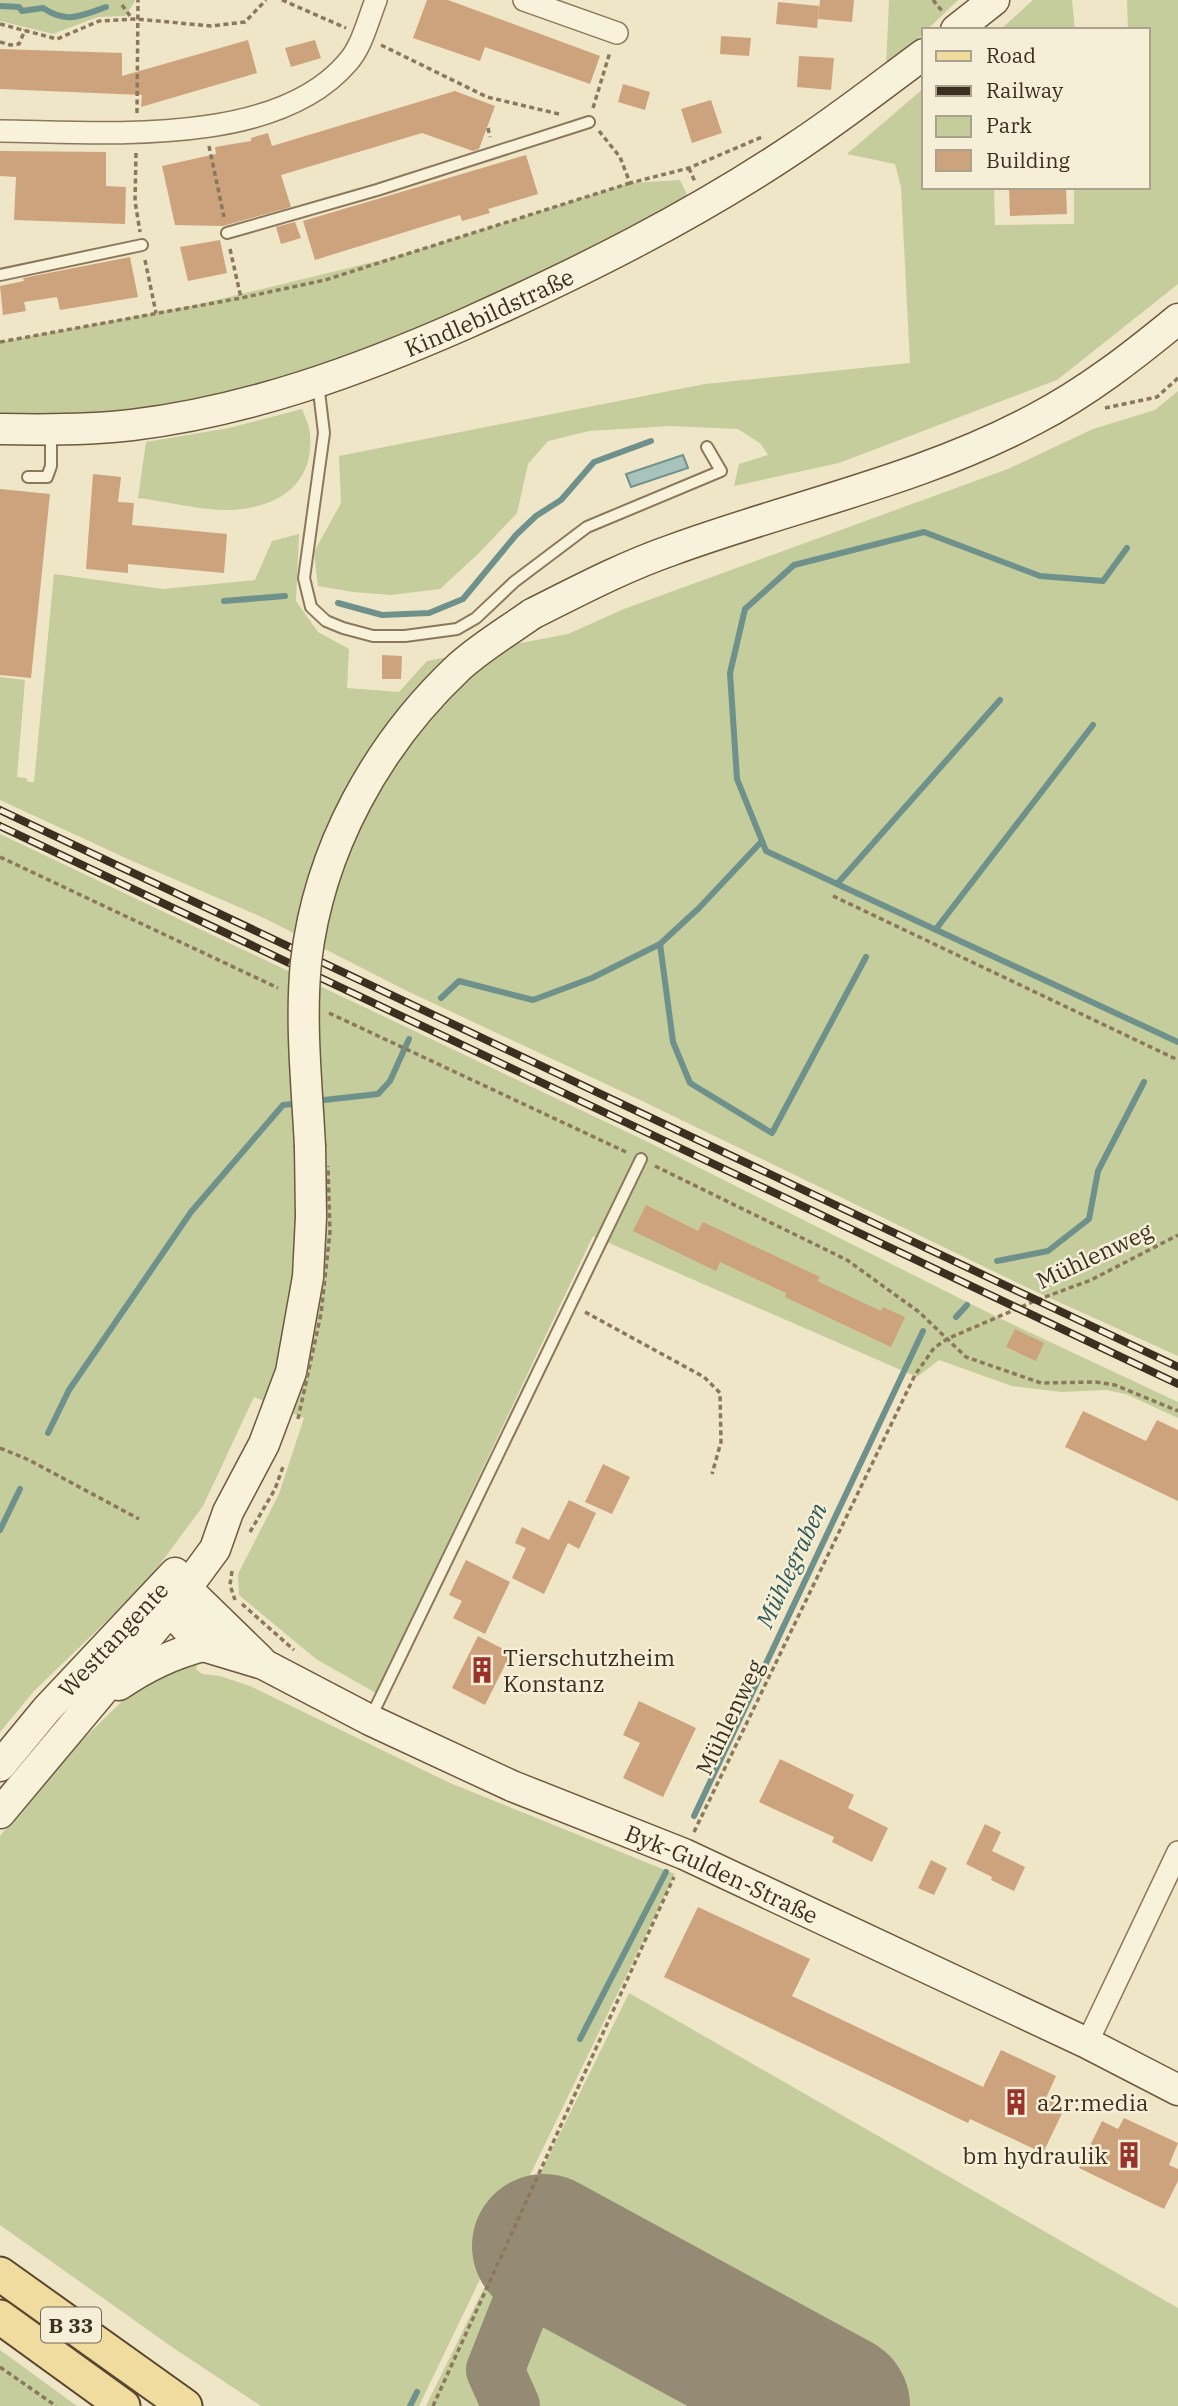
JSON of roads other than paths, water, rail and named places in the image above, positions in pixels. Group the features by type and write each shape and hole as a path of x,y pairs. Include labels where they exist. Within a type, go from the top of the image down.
{"main road":[{"path":"959,28 994,0"},
{"name":"Kindlebildstraße","path":"0,429 51,430 132,425 203,413 318,383 395,355 566,278 705,204 796,148 922,55"},
{"name":"Westtangente","path":"0,1813 98,1699 174,1595 228,1512 264,1444 290,1420 291,1372 308,1277 311,1217 305,1031 305,976 310,932 324,879 350,814 383,752 420,706 461,665 532,614 670,550 960,455 1036,419 1080,392 1129,360 1178,319"},
{"path":"98,1699 139,1671 175,1654 203,1646 174,1595"},
{"name":"Westtangente","path":"0,1766 90,1661 174,1595"},
{"name":"Byk-Gulden-Straße","path":"174,1595 227,1608 263,1664"},
{"name":"Byk-Gulden-Straße","path":"203,1646 263,1664 370,1720 512,1786 684,1854 1087,2043 1178,2090"},
{"name":"B 33","path":"0,2274 185,2406"},
{"name":"B 33","path":"0,2317 123,2406"}],"street":[{"path":"0,131 136,133 205,128 276,109 319,89 349,62 376,0"},
{"path":"524,0 617,33"},
{"path":"1087,2043 1178,1852"}],"lane":[{"path":"227,233 366,194 589,122"},
{"path":"0,275 142,246"},
{"path":"318,383 324,433 304,578 311,607 326,621 373,636 405,636 457,629 476,618 514,582 587,527 721,471 707,447"},
{"path":"29,477 47,477 51,466 51,430"},
{"path":"370,1720 641,1159"}],"water":[{"path":"683,455 688,468 631,487 626,474"}],"waterway":[{"path":"0,6 19,7 22,11 43,8 67,17 106,7"},
{"path":"338,603 382,615 429,613 463,599 516,535 536,516 561,500 594,462 651,441"},
{"path":"1127,548 1103,581 1040,576 924,532 794,565 745,609 730,673 737,779 766,851 1178,1042"},
{"path":"224,601 285,596"},
{"path":"837,884 1000,700"},
{"path":"936,929 1093,725"},
{"path":"441,998 459,981 533,1000 592,978 660,944 699,908 762,841"},
{"path":"660,944 673,1042 690,1083 772,1133 866,957"},
{"path":"315,1101 378,1094 390,1081 409,1039"},
{"name":"Mühlegraben","path":"997,1261 1048,1251 1089,1219 1098,1171 1144,1082"},
{"path":"48,1433 69,1390 191,1212 283,1105 301,1103"},
{"name":"Mühlegraben","path":"956,1317 967,1305"},
{"name":"Mühlegraben","path":"694,1816 923,1331"},
{"path":"0,1530 20,1489"},
{"name":"Mühlegraben","path":"580,2039 666,1872"},
{"name":"Mühlegraben","path":"410,2406 417,2392"}],"railway":[{"path":"0,810 1178,1367"},
{"path":"0,826 1178,1384"}],"place":[{"name":"Tierschutzheim Konstanz","path":"482,1670"},
{"name":"a2r:media","path":"1016,2102"},
{"name":"bm hydraulik","path":"1129,2155"}]}
